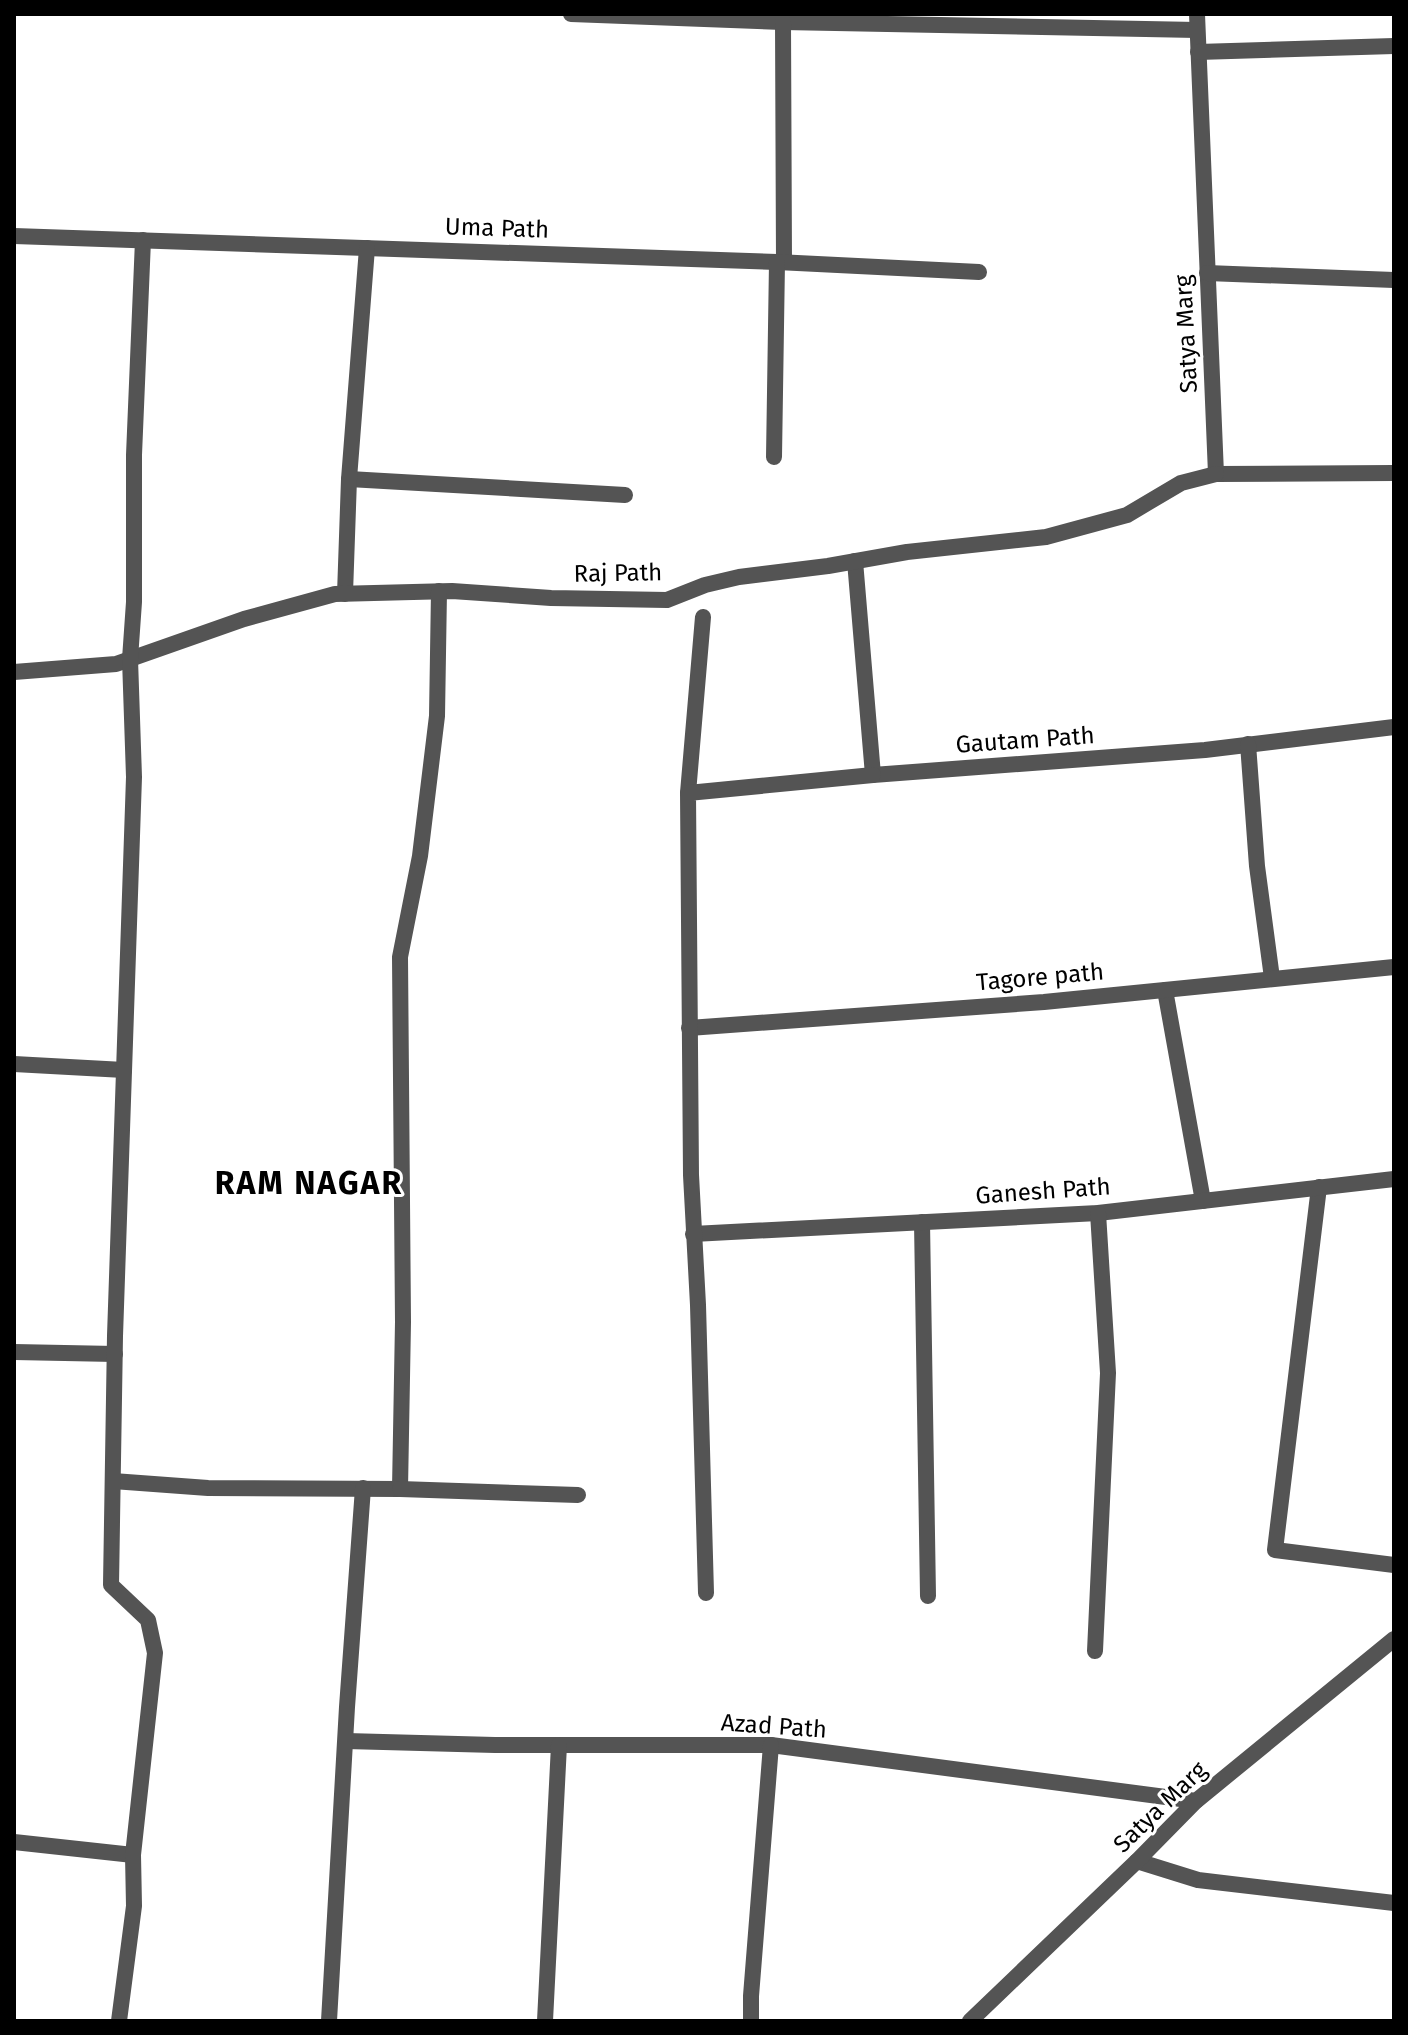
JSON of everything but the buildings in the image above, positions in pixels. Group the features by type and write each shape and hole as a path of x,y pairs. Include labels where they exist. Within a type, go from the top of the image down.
{"street":[{"path":"571,14 783,22 873,19 1197,22"},
{"path":"774,457 783,22"},
{"name":"Satya Marg","path":"1197,22 1216,474"},
{"path":"1198,52 1394,46"},
{"name":"Uma Path","path":"14,236 780,262 979,272"},
{"path":"119,2021 134,1906 133,1855 155,1653 148,1620 111,1585 115,1354 134,777 130,659 134,602 134,455 143,240"},
{"path":"345,594 349,479 367,248"},
{"path":"1207,273 1394,280"},
{"path":"1216,474 1394,473"},
{"name":"Raj Path","path":"14,672 116,664 244,619 335,594 439,591 551,598 667,600 705,585 739,577 907,552 1046,537 1127,515 1181,483 1216,474"},
{"path":"349,479 625,495"},
{"path":"855,561 873,775"},
{"path":"400,1489 403,1322 400,957 420,856 437,716 439,591"},
{"path":"703,617 688,793 693,1234 706,1593"},
{"name":"Gautam Path","path":"688,793 1248,744 1394,727"},
{"path":"1248,744 1257,866 1272,978"},
{"name":"Tagore path","path":"689,1028 1044,1002 1394,967"},
{"path":"1165,990 1203,1201"},
{"path":"14,1064 124,1070"},
{"name":"Ganesh Path","path":"693,1234 1098,1213 1394,1179"},
{"path":"1319,1187 1275,1550 1394,1565"},
{"path":"1095,1651 1108,1373 1098,1213"},
{"path":"922,1222 928,1596"},
{"path":"14,1352 115,1354"},
{"path":"113,1481 208,1488 363,1488 578,1495"},
{"path":"329,2021 363,1488"},
{"name":"Satya Marg","path":"970,2021 1196,1801 1394,1639"},
{"name":"Azad Path","path":"346,1741 771,1745 1196,1801"},
{"path":"545,2021 559,1745"},
{"path":"751,2021 771,1745"},
{"path":"14,1842 133,1855"},
{"path":"1137,1861 1198,1880 1394,1903"}],"district":[{"name":"RAM NAGAR","path":"309,1183"}]}
